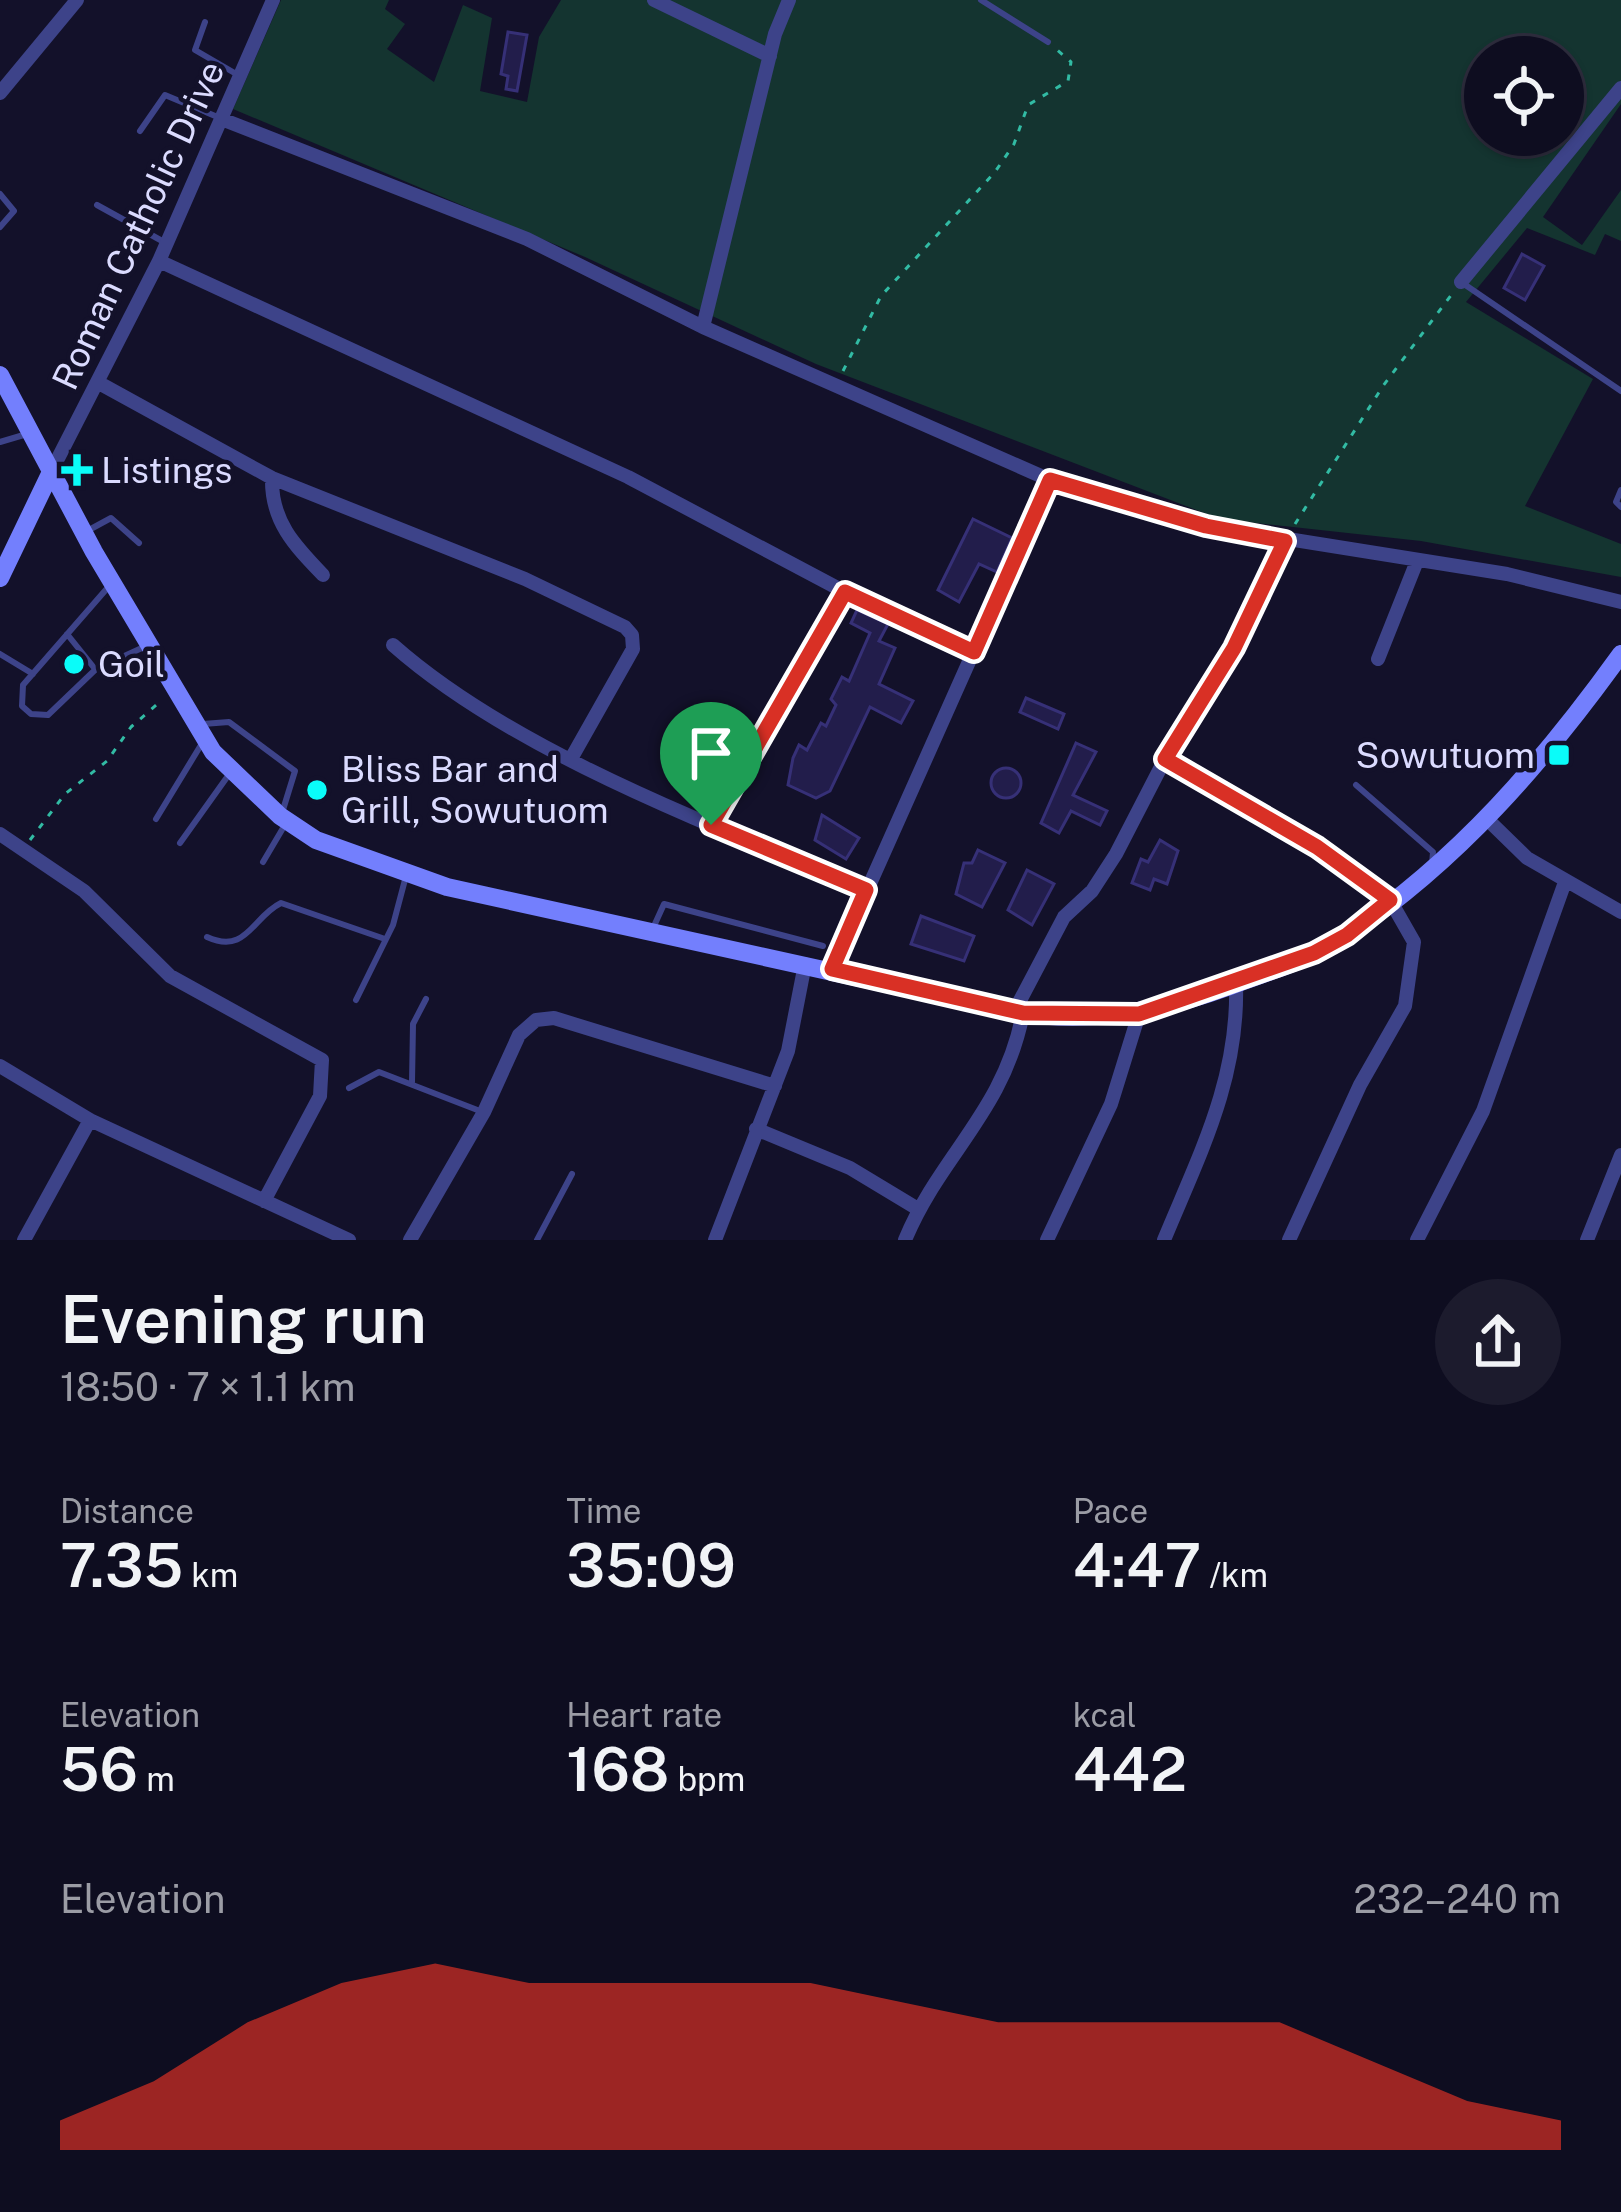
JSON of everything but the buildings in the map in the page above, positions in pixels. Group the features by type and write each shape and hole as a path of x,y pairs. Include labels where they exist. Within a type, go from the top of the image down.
{"main road":[{"path":"0,375 112,584 200,732 230,773 316,840 406,875 652,935 832,969 1019,1013 1139,1014 1236,983 1330,944 1487,819 1553,747 1620,657"},
{"path":"0,578 51,472"}],"street":[{"path":"0,93 77,0"},
{"name":"Roman Catholic Drive","path":"51,472 167,244 273,0"},
{"path":"654,0 770,56"},
{"path":"703,327 788,0"},
{"path":"1461,282 1621,88"},
{"path":"224,120 526,239 703,327 1050,480 1206,526 1507,574 1621,602"},
{"path":"159,261 628,477 845,592 974,652"},
{"path":"99,383 272,478 525,579 625,627 632,635 633,649 572,758"},
{"path":"272,478 274,511 284,531 323,574"},
{"path":"832,969 1050,480"},
{"path":"905,1240 918,1209 995,1099 1019,1013 1047,943 1116,854 1165,759 1234,648 1285,541"},
{"path":"1378,659 1417,561"},
{"path":"711,825 845,592"},
{"path":"393,645 474,708 711,825 866,890"},
{"path":"1165,759 1317,847 1390,900 1414,942 1412,985 1289,1240"},
{"path":"1487,819 1512,846 1621,912"},
{"path":"0,834 83,891 170,976 237,1016 310,1049 322,1060 326,1075 320,1096 264,1201"},
{"path":"1417,1240 1483,1112 1565,882"},
{"path":"715,1240 775,1087 800,1006 805,964"},
{"path":"1164,1240 1229,1078 1236,1046 1236,983"},
{"path":"1047,1240 1120,1084 1139,1014"},
{"path":"410,1240 484,1112 525,1025 554,1018 775,1087"},
{"path":"0,1066 90,1120 349,1240"},
{"path":"24,1240 90,1120"},
{"path":"756,1129 850,1168 918,1209"},
{"path":"1588,1240 1621,1155"}],"lane":[{"path":"981,0 1048,42"},
{"path":"205,22 195,50 241,77"},
{"path":"140,130 165,94 224,120"},
{"path":"0,194 14,211 0,227"},
{"path":"97,205 167,244"},
{"path":"1461,282 1621,391"},
{"path":"0,442 30,432"},
{"path":"1621,490 1616,502 1621,506"},
{"path":"84,533 111,518 139,543"},
{"path":"112,584 32,674 19,698 31,714 41,717 54,711 96,669 148,646"},
{"path":"68,634 96,669"},
{"path":"0,654 32,674"},
{"path":"156,819 200,732 229,722 295,771 284,819 263,862"},
{"path":"180,843 230,773"},
{"path":"1356,785 1433,852 1431,867"},
{"path":"356,1000 401,905 406,875"},
{"path":"207,937 232,943 254,931 273,906 287,903 385,939"},
{"path":"652,935 664,904 823,946"},
{"path":"412,1084 413,1024 426,1000"},
{"path":"349,1088 379,1072 484,1112"},
{"path":"537,1240 572,1174"}],"path":[{"path":"839,385 851,348 881,296 995,172 1014,144 1028,105 1068,81 1071,62 1048,42"},
{"path":"1285,541 1383,386 1461,282"},
{"path":"20,849 65,794 106,761 139,718 175,692"}],"green space":[{"path":"281,0 389,0 385,9 405,24 387,49 434,82 463,5 492,18 480,91 527,102 539,37 561,0 1621,0 1621,104 1543,217 1582,245 1621,190 1621,241 1605,234 1595,255 1527,228 1466,302 1593,379 1525,506 1621,544 1621,577 1421,541 1220,519 816,364 585,257 233,109"}],"place":[{"name":"Listings","path":"77,470"},
{"name":"Goil","path":"74,664"},
{"name":"Sowutuom","path":"1559,755"},
{"name":"Bliss Bar and Grill, Sowutuom","path":"317,790"}],"route":[{"path":"1050,480 1206,526 1285,541 1234,648 1165,759 1317,847 1390,900 1347,935 1314,953 1197,998 1139,1014 1023,1013 832,969 866,890 711,825 804,671 845,592 974,652 1050,480"}]}
